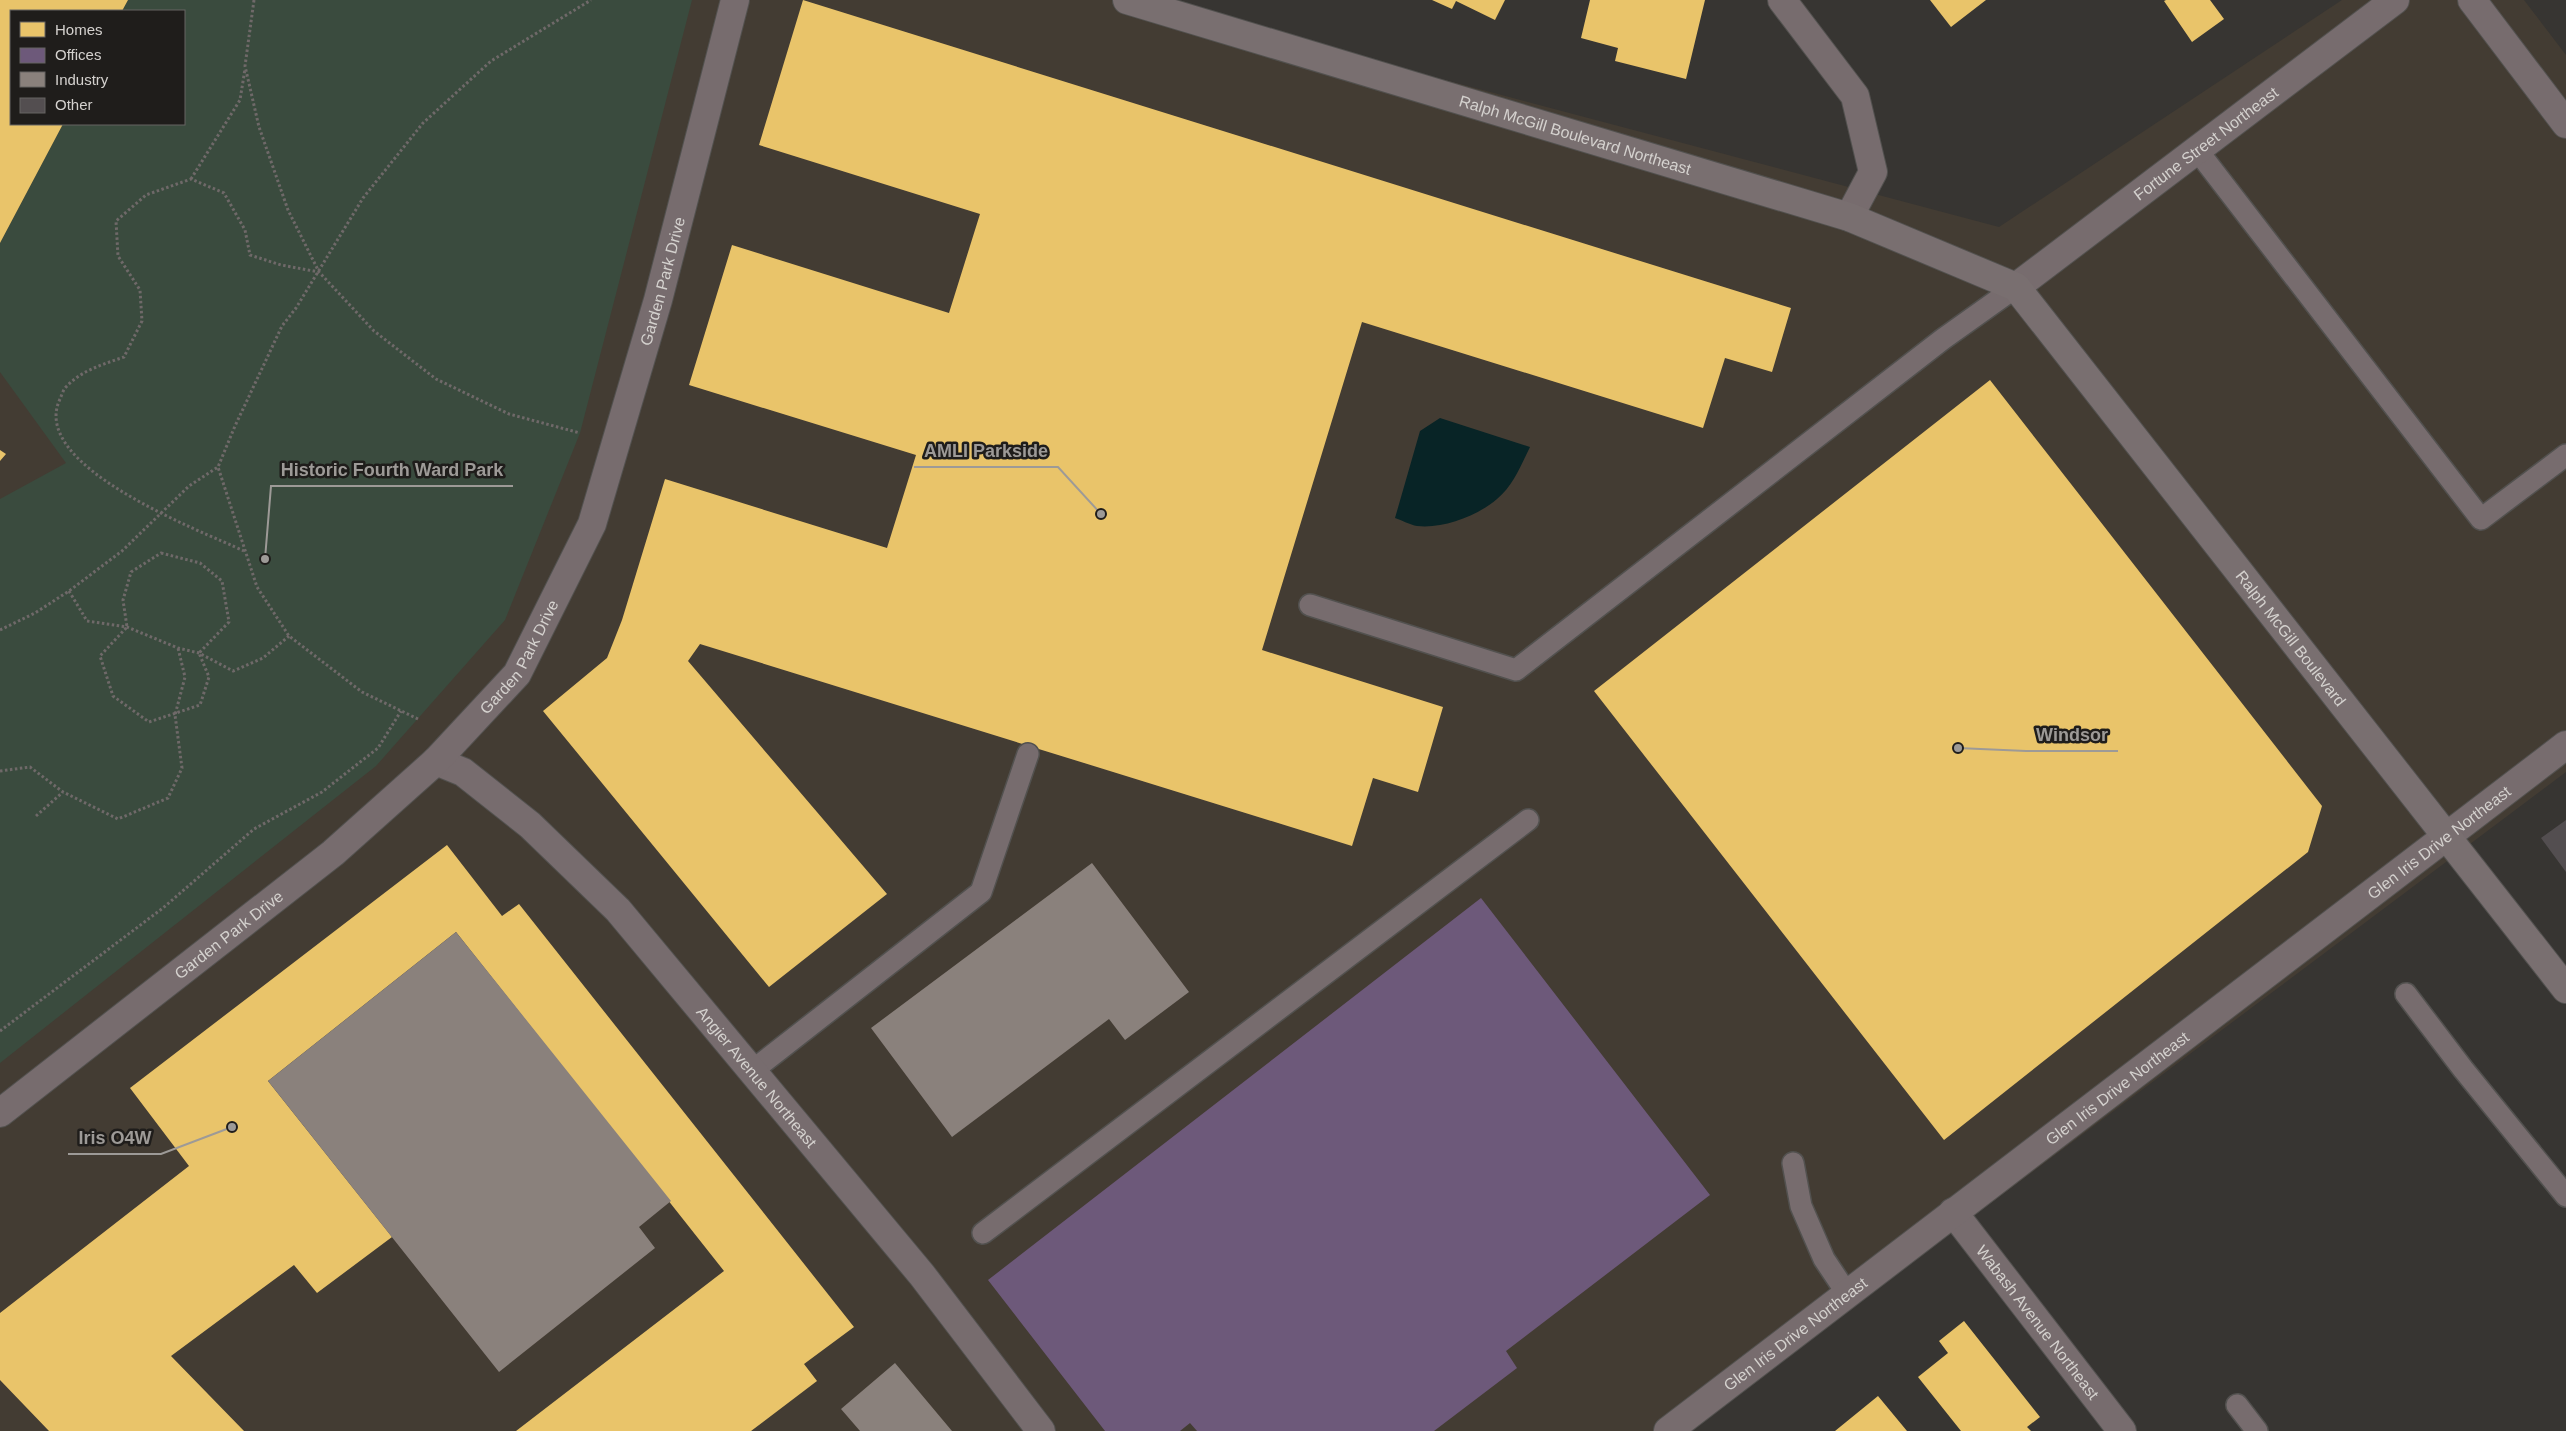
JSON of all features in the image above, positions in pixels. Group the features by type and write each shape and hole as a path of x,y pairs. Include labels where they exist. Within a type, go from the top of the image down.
{"main road":[{"name":"Ralph McGill Boulevard Northeast","path":"1127,0 1849,216 2016,287"},
{"name":"Ralph McGill Boulevard","path":"2016,287 2566,989"}],"street":[{"name":"Garden Park Drive","path":"0,1114 333,853 436,761 517,674 592,524 658,300 735,0"},
{"path":"1782,0 1855,96 1872,172 1849,216"},
{"name":"Fortune Street Northeast","path":"2016,287 2395,0"},
{"path":"2472,0 2566,124"},
{"name":"Glen Iris Drive Northeast","path":"1668,1431 2566,745"},
{"name":"Angier Avenue Northeast","path":"436,761 463,772 530,824 618,910 922,1275 1041,1431"},
{"name":"Wabash Avenue Northeast","path":"1953,1212 2122,1431"}],"lane":[{"path":"2196,150 2481,519 2566,455"},
{"path":"1310,605 1516,670 1943,339 2016,287"},
{"path":"752,1071 981,892 1028,754"},
{"path":"983,1233 1528,820"},
{"path":"2406,994 2463,1069 2566,1196"},
{"path":"1794,1163 1801,1206 1824,1259 1848,1295"},
{"path":"2237,1405 2257,1431"}],"path":[{"path":"244,551 128,496 84,465 60,438 54,411 66,386 88,370 124,356 142,321 140,290 118,256 116,221 146,194 191,179 240,100 254,0"},
{"path":"0,630 34,613 122,551 189,486 218,467 282,326 319,272 363,198 423,123 491,61 591,0"},
{"path":"245,66 259,126 288,210 319,272 374,331 436,379 509,414 580,433"},
{"path":"191,179 224,193 245,230 250,254 281,265 319,272"},
{"path":"218,467 257,587 289,636 362,692 418,719"},
{"path":"127,627 123,600 131,572 160,553 200,563 222,581 229,622 199,653"},
{"path":"69,590 88,621 127,627 178,648 199,653 233,671 263,658 289,636"},
{"path":"127,627 100,656 113,696 149,722 175,715 200,705 209,677 199,653"},
{"path":"0,771 30,767 63,792 118,819 168,798 182,768 175,715 185,677 178,648"},
{"path":"0,1031 164,908 254,829 322,792 371,754 378,748 402,711"},
{"path":"36,816 63,792"}],"shaded area":[{"path":"0,0 1144,0 1999,227 2342,0 2524,0 2566,55 2566,772 1687,1431 0,1431"}],"green space":[{"path":"128,0 692,0 580,433 505,620 376,766 0,1063 0,499 66,463 0,372 0,243 62,125 185,125 185,10 123,10"}],"water":[{"path":"1440,418 1530,447 1508,488 1489,505 1470,516 1448,523 1427,526 1414,525 1395,518 1420,431"}],"building: Homes":[{"path":"0,0 128,0 123,10 10,10 10,125 62,125 0,243"},
{"path":"803,0 1791,308 1772,372 1725,358 1703,428 1362,322 1262,650 1443,707 1418,792 1373,778 1352,846 700,644 688,661 887,894 769,987 543,711 607,658 622,620 665,479 887,548 916,455 689,385 732,245 949,313 980,214 759,145"},
{"path":"1432,0 1505,0 1495,20 1456,1 1452,9"},
{"path":"1590,0 1705,0 1686,79 1615,61 1618,48 1581,38"},
{"path":"1930,0 1986,0 1951,27"},
{"path":"2210,0 2224,19 2192,42 2164,1"},
{"path":"1990,380 2322,806 2308,852 1944,1140 1594,691"},
{"path":"0,450 6,454 0,461"},
{"path":"447,845 502,916 519,904 854,1327 804,1364 817,1381 751,1431 516,1431 724,1271 456,932 268,1081 392,1237 317,1293 294,1265 171,1356 244,1431 49,1431 0,1380 0,1313 189,1166 130,1088"},
{"path":"1964,1321 2040,1417 2027,1427 2031,1431 1961,1431 1918,1377 1948,1353 1939,1341"},
{"path":"1878,1396 1907,1431 1835,1431"}],"building: Offices":[{"path":"1481,898 1710,1195 1506,1351 1517,1368 1434,1431 1197,1431 1190,1423 1180,1431 1105,1431 988,1280"}],"building: Industry":[{"path":"1092,863 1189,992 1125,1040 1109,1019 952,1137 871,1028"},
{"path":"456,932 671,1201 639,1227 655,1248 499,1372 268,1081"},
{"path":"895,1363 952,1431 860,1431 841,1409"}],"building: Other":[{"path":"2566,820 2566,872 2541,838"}],"place":[{"name":"AMLI Parkside","path":"1101,514"},
{"name":"Historic Fourth Ward Park","path":"265,559"},
{"name":"Windsor","path":"1958,748"},
{"name":"Iris O4W","path":"232,1127"}]}
